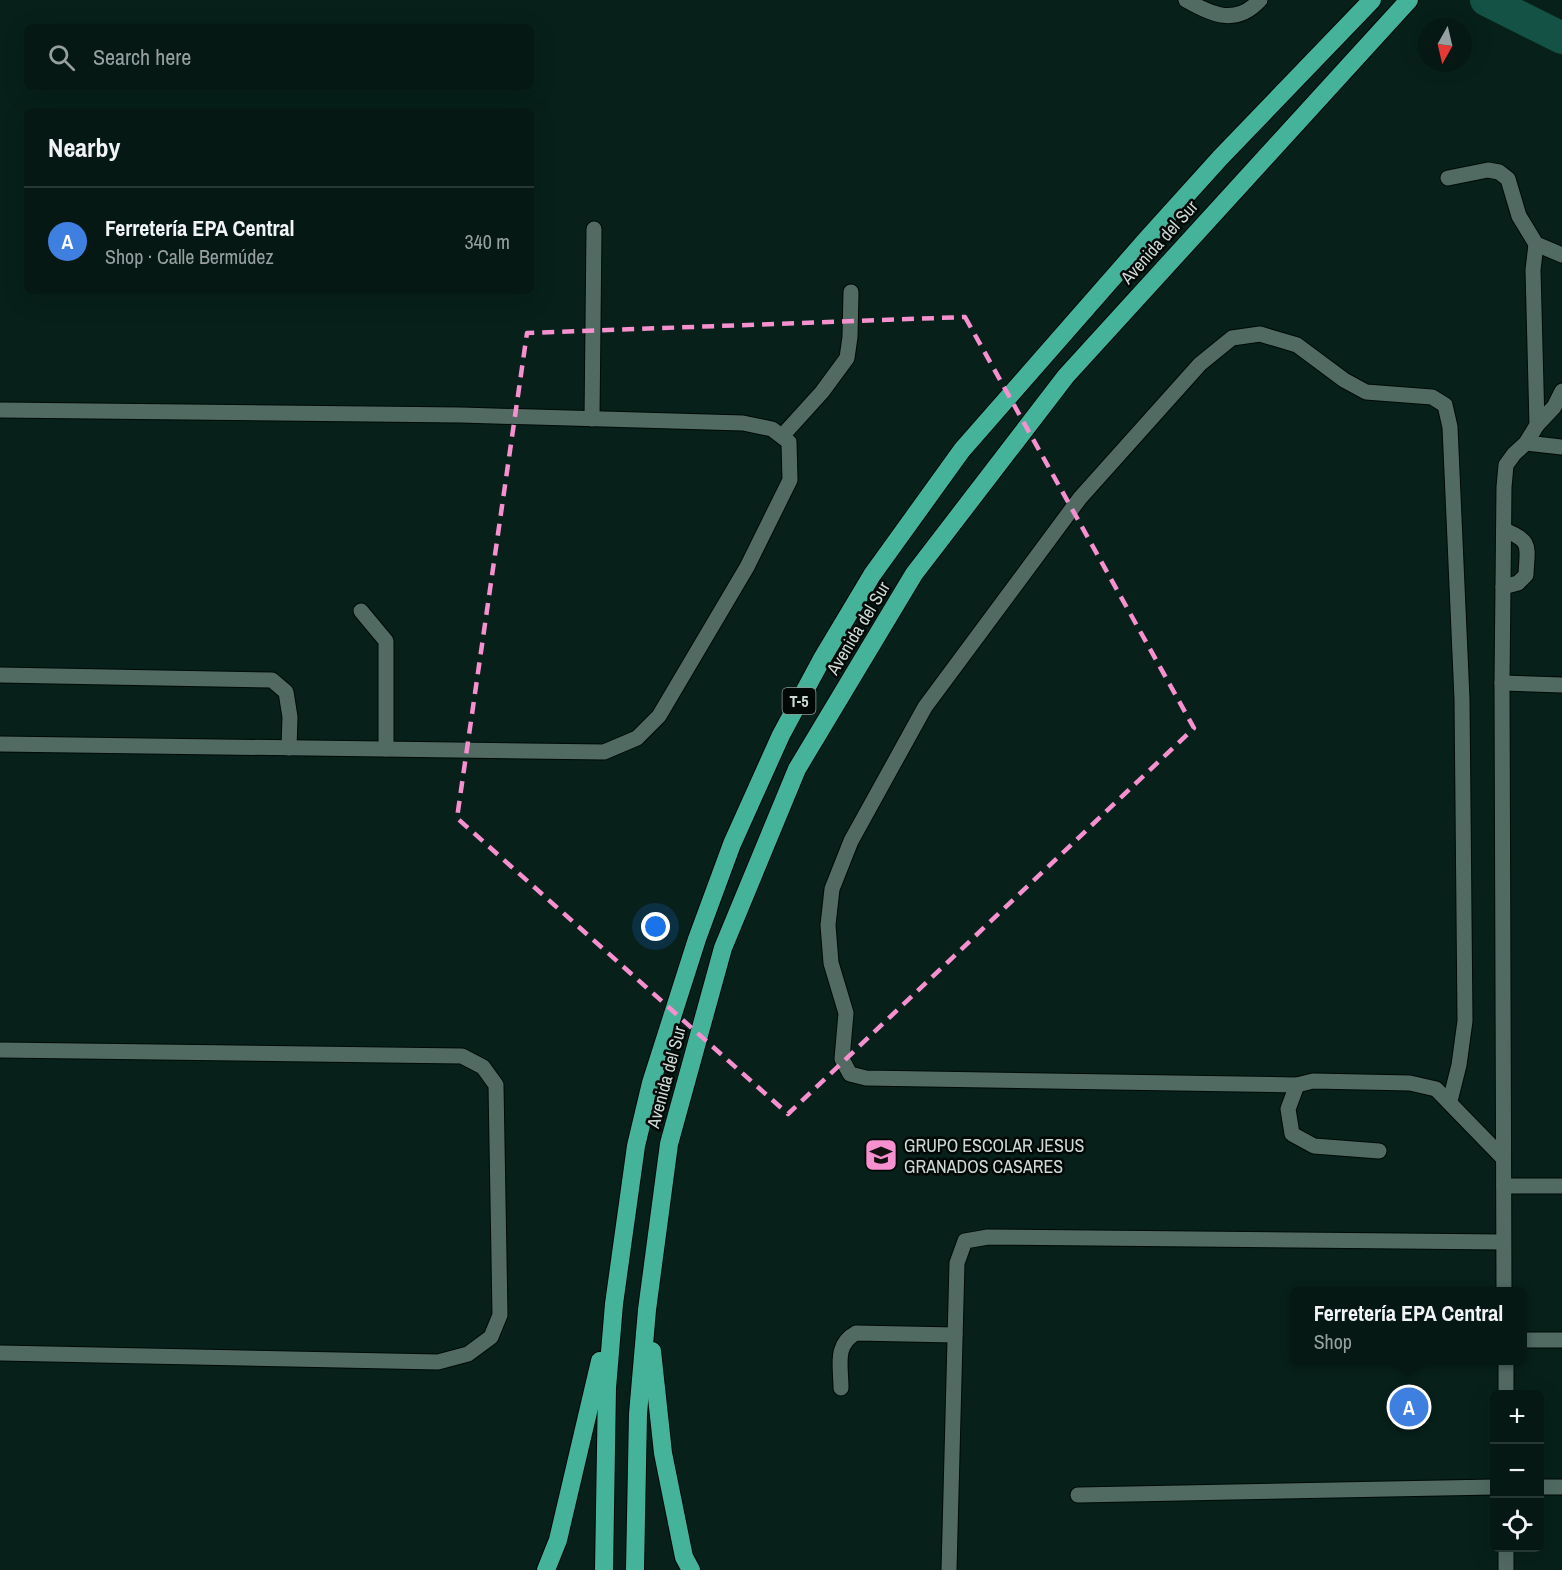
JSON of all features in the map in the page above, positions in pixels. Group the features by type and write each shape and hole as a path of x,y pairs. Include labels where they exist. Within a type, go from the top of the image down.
{"highway":[{"name":"Avenida del Sur","path":"635,1570 639,1414 647,1310 669,1144 723,948 797,769 914,574 1066,376 1409,0"},
{"name":"Avenida del Sur","path":"604,1570 607,1388 614,1304 636,1146 651,1083 697,939 732,844 781,735 823,657 872,575 962,450 1183,199 1370,3"},
{"path":"546,1570 558,1540 614,1304"},
{"path":"647,1310 663,1453 684,1557 691,1570"}],"street":[{"path":"1186,0 1200,9 1221,16 1239,15 1260,0"},
{"path":"1448,178 1488,170 1499,172 1508,179 1519,216 1536,244 1562,255"},
{"path":"592,419 594,229"},
{"path":"1536,244 1533,270 1537,425"},
{"path":"783,435 822,392 847,358 851,292"},
{"path":"1450,1101 1459,1065 1465,1021 1465,916 1462,699 1450,427 1445,405 1432,397 1366,392 1344,380 1297,345 1260,334 1232,338 1200,364 1080,498 925,707 851,841 832,889 828,925 831,963 846,1013 842,1059 850,1074 866,1078 1297,1085 1313,1081 1410,1083 1436,1089 1503,1158"},
{"path":"1504,1287 1502,683 1506,465 1554,407 1562,391"},
{"path":"0,410 461,415 743,423 772,429 783,435 789,442 790,480 741,577 658,716 637,738 604,752 0,744"},
{"path":"1526,443 1562,447"},
{"path":"1503,587 1518,583 1526,575 1527,544 1520,536 1504,530"},
{"path":"361,611 386,641 386,749"},
{"path":"0,675 272,680 286,692 290,717 289,748"},
{"path":"1502,683 1562,685"},
{"path":"0,1050 462,1056 483,1067 496,1085 500,1315 491,1337 468,1354 438,1362 0,1353"},
{"path":"1297,1085 1288,1109 1292,1134 1314,1146 1379,1151"},
{"path":"1503,1185 1562,1186"},
{"path":"949,1570 957,1263 965,1241 988,1237 1503,1242"},
{"path":"841,1388 840,1350 848,1337 856,1333 955,1335"},
{"path":"1527,1340 1562,1340"},
{"path":"1506,1365 1506,1390"},
{"path":"1077,1495 1490,1487"},
{"path":"1544,1487 1562,1487"},
{"path":"1506,1552 1506,1570"}],"highlighted area":[{"path":"965,317 1194,728 788,1114 457,818 527,333"}],"waterway":[{"path":"1486,0 1562,38"}],"place":[{"name":"GRUPO ESCOLAR JESUS GRANADOS CASARES","path":"881,1155"},
{"name":"Ferretería EPA Central","path":"1409,1407"}]}
